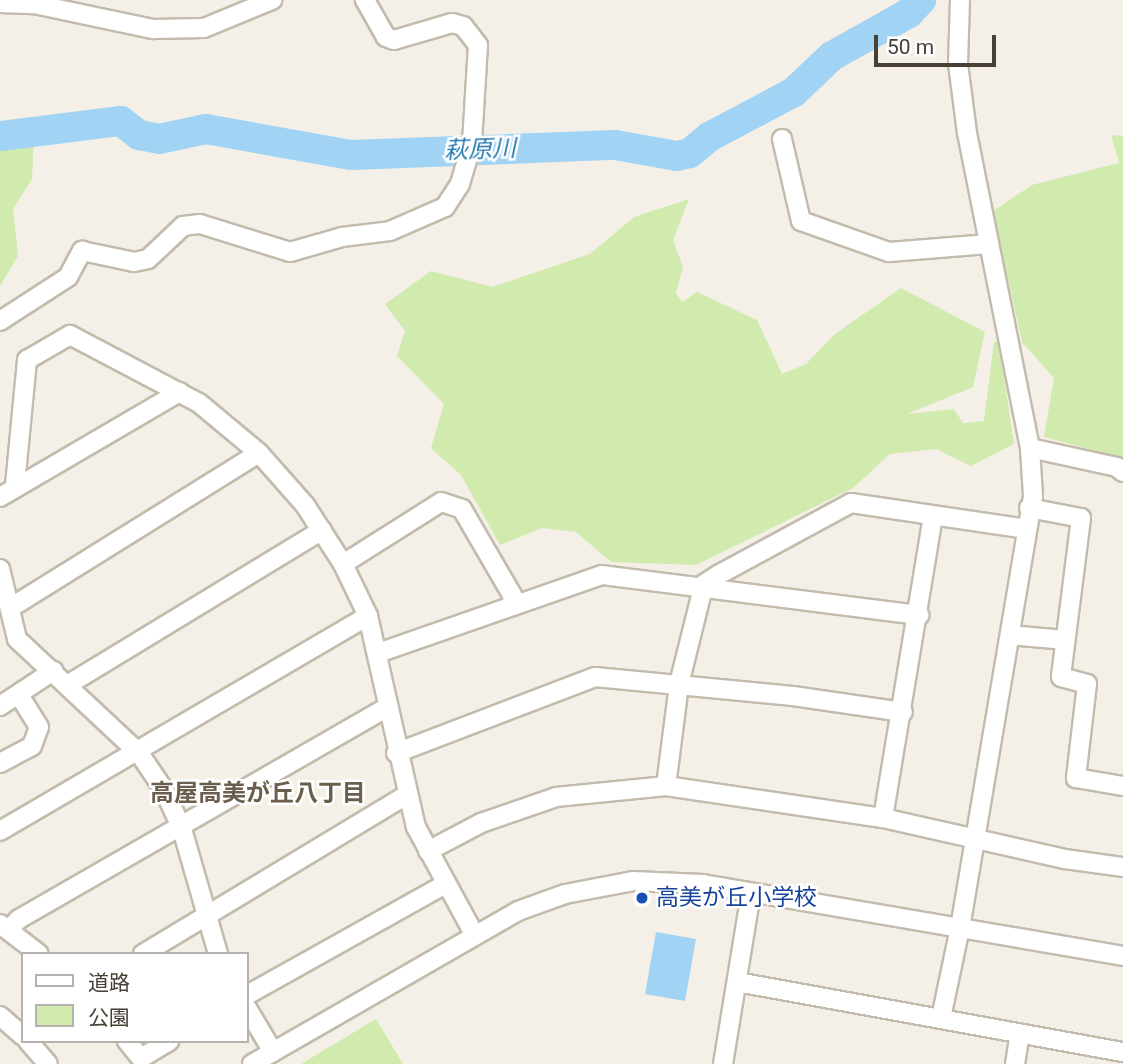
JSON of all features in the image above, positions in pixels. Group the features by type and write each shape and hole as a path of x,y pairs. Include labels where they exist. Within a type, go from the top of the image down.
{"street":[{"path":"0,3 34,4 153,29 204,27 272,0"},
{"path":"0,321 68,277 82,251 134,262 148,259 183,226 200,224 290,252 342,237 390,232 445,207 460,184 472,143 478,46 463,26 452,23 394,40 386,37 365,0"},
{"path":"941,1018 960,928 1029,508 1030,448 989,244 958,64 960,0"},
{"path":"782,139 802,221 889,252 989,244"},
{"path":"15,485 9,463 27,360 70,335 180,392 259,453 322,530 343,564 368,616 407,795 428,851 474,934"},
{"path":"0,497 15,485 180,392"},
{"path":"1030,448 1117,467 1123,472"},
{"path":"10,608 259,453"},
{"path":"343,564 441,502 462,509 513,595 513,606"},
{"path":"666,786 679,684 704,584 851,503 1027,528"},
{"path":"1029,508 1081,518 1060,677 1087,684 1076,778 1123,786"},
{"path":"883,818 903,712 933,516"},
{"path":"69,684 322,530"},
{"path":"0,569 17,639 69,684 139,753 182,829 217,952"},
{"path":"378,653 602,575 704,584 919,615"},
{"path":"0,831 139,753 368,616"},
{"path":"1010,635 1065,640"},
{"path":"0,706 53,671"},
{"path":"396,752 595,677 679,684 903,712"},
{"path":"0,764 32,746 39,727 19,695"},
{"path":"37,952 5,926 182,829 388,708"},
{"path":"428,851 481,823 556,797 666,786 883,818 976,835 1065,859 1123,867"},
{"path":"146,952 407,795"},
{"path":"251,1064 474,934 565,894 633,881 704,884 1123,956"},
{"path":"248,994 446,884"},
{"path":"723,1064 751,892"},
{"path":"737,982 1020,1032 1123,1055 1122,1064"},
{"path":"248,1010 273,1052"},
{"path":"0,1016 21,1034"},
{"path":"1015,1064 1020,1032"},
{"path":"30,1043 48,1064"},
{"path":"129,1043 141,1058 166,1043"}],"green space":[{"path":"1111,135 1123,136 1123,458 1044,437 1054,378 1022,342 993,211 1032,185 1119,163"},
{"path":"34,137 32,179 13,209 18,256 0,286 0,140"},
{"path":"689,199 673,240 683,267 676,293 682,302 697,292 757,320 782,374 806,364 835,334 901,288 985,332 973,387 907,414 954,409 963,423 984,421 994,342 999,342 1014,444 971,466 936,449 890,454 853,488 696,565 611,562 576,532 542,528 500,545 461,475 431,448 444,404 397,356 405,331 385,304 431,271 492,287 590,254 634,217"},
{"path":"376,1019 403,1064 301,1064"}],"water":[{"path":"656,932 696,939 685,1001 645,994"}],"waterway":[{"name":"萩原川","path":"0,136 121,121 139,135 159,139 206,129 351,155 615,145 677,156 690,153 709,137 794,92 832,56 909,13 921,0"}],"place":[{"name":"高美が丘小学校","path":"642,898"}],"district":[{"name":"高屋高美が丘八丁目","path":"258,794"}]}
